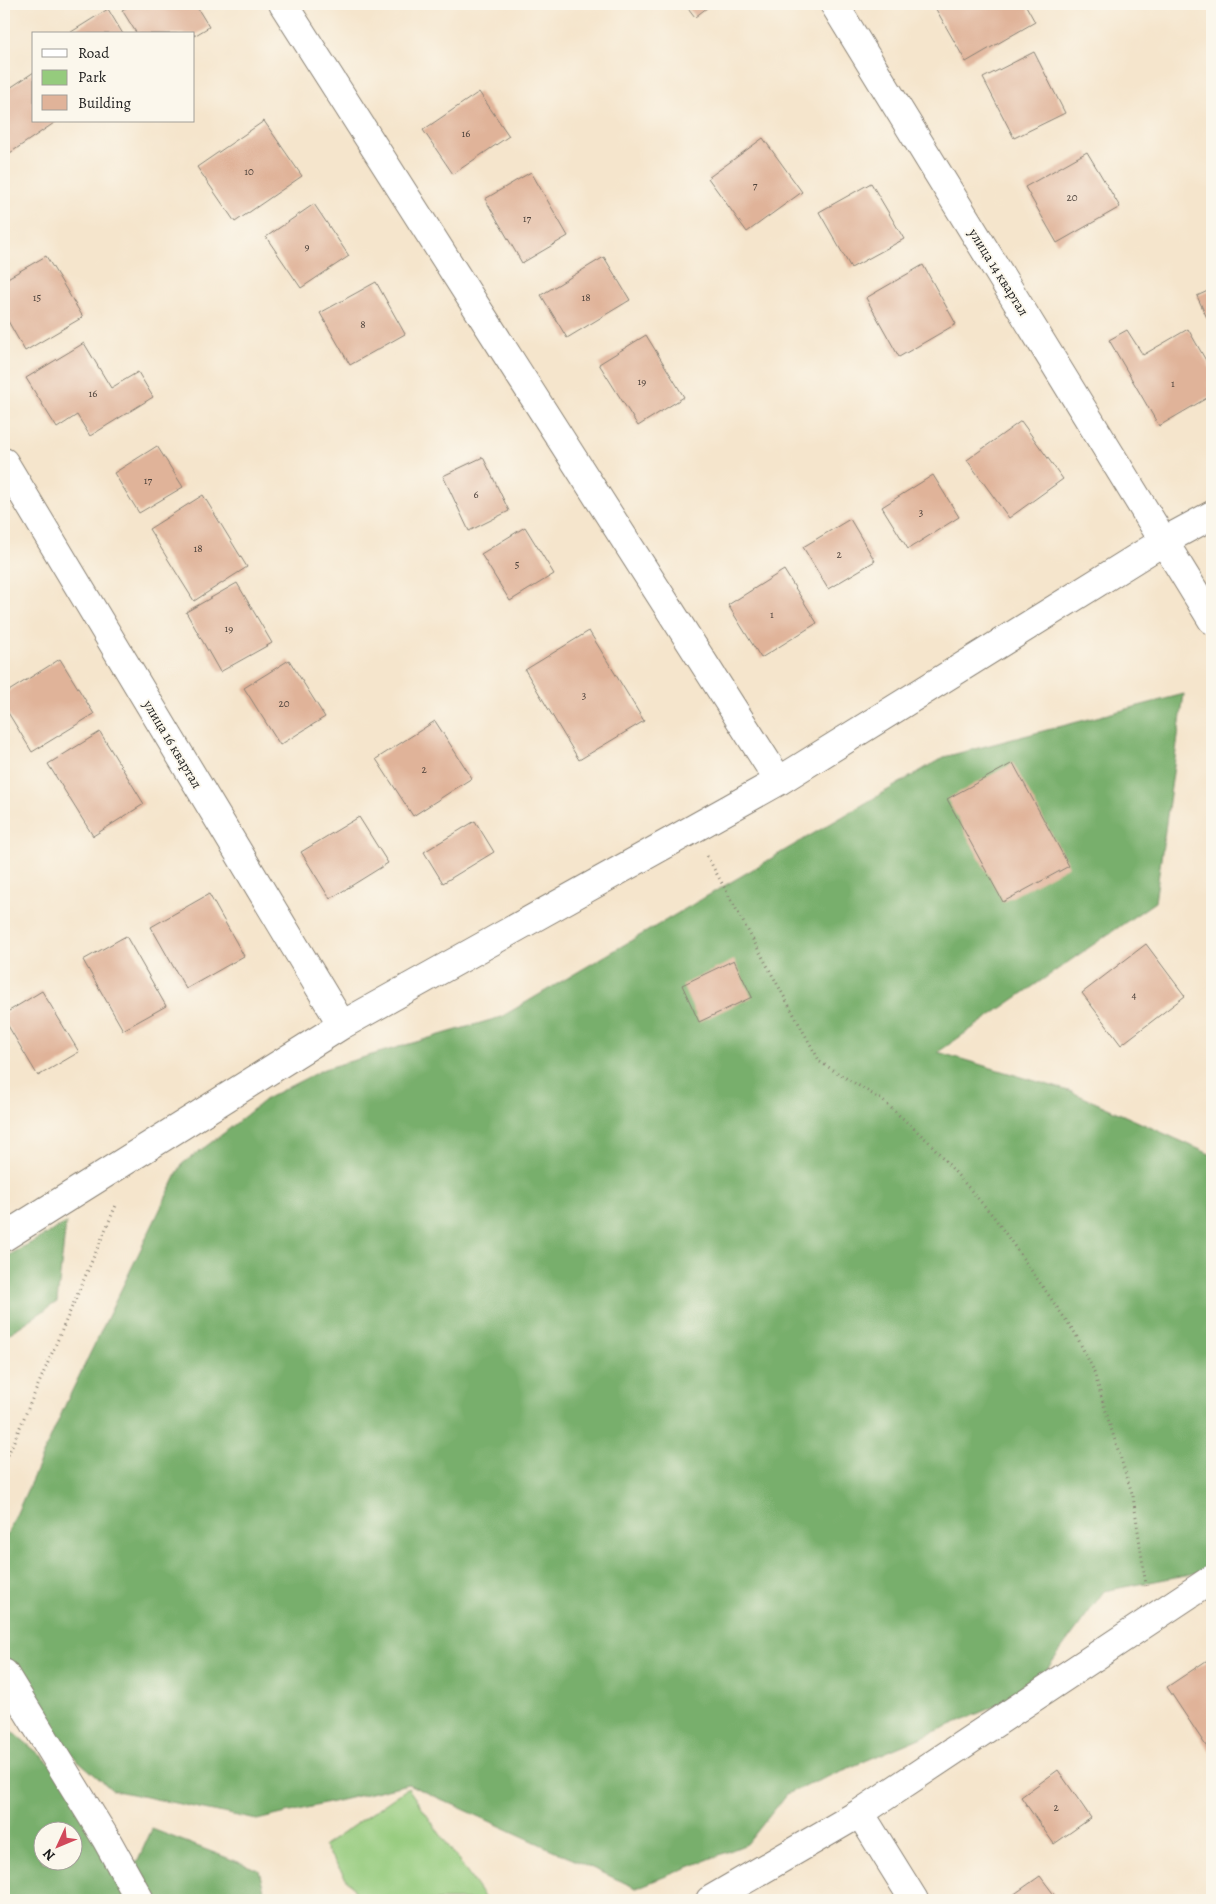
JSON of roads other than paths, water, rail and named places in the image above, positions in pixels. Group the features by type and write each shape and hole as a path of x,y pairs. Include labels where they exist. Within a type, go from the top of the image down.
{"street":[{"path":"283,4 778,781"},
{"name":"улица 14 квартал","path":"834,4 1212,620"},
{"name":"улица 16 квартал","path":"4,462 342,1025"},
{"path":"4,1237 342,1025 778,781 1164,541 1212,515"},
{"path":"710,1900 860,1813 1212,1579"},
{"path":"4,1673 106,1839 140,1900"},
{"path":"860,1813 914,1900"}]}
